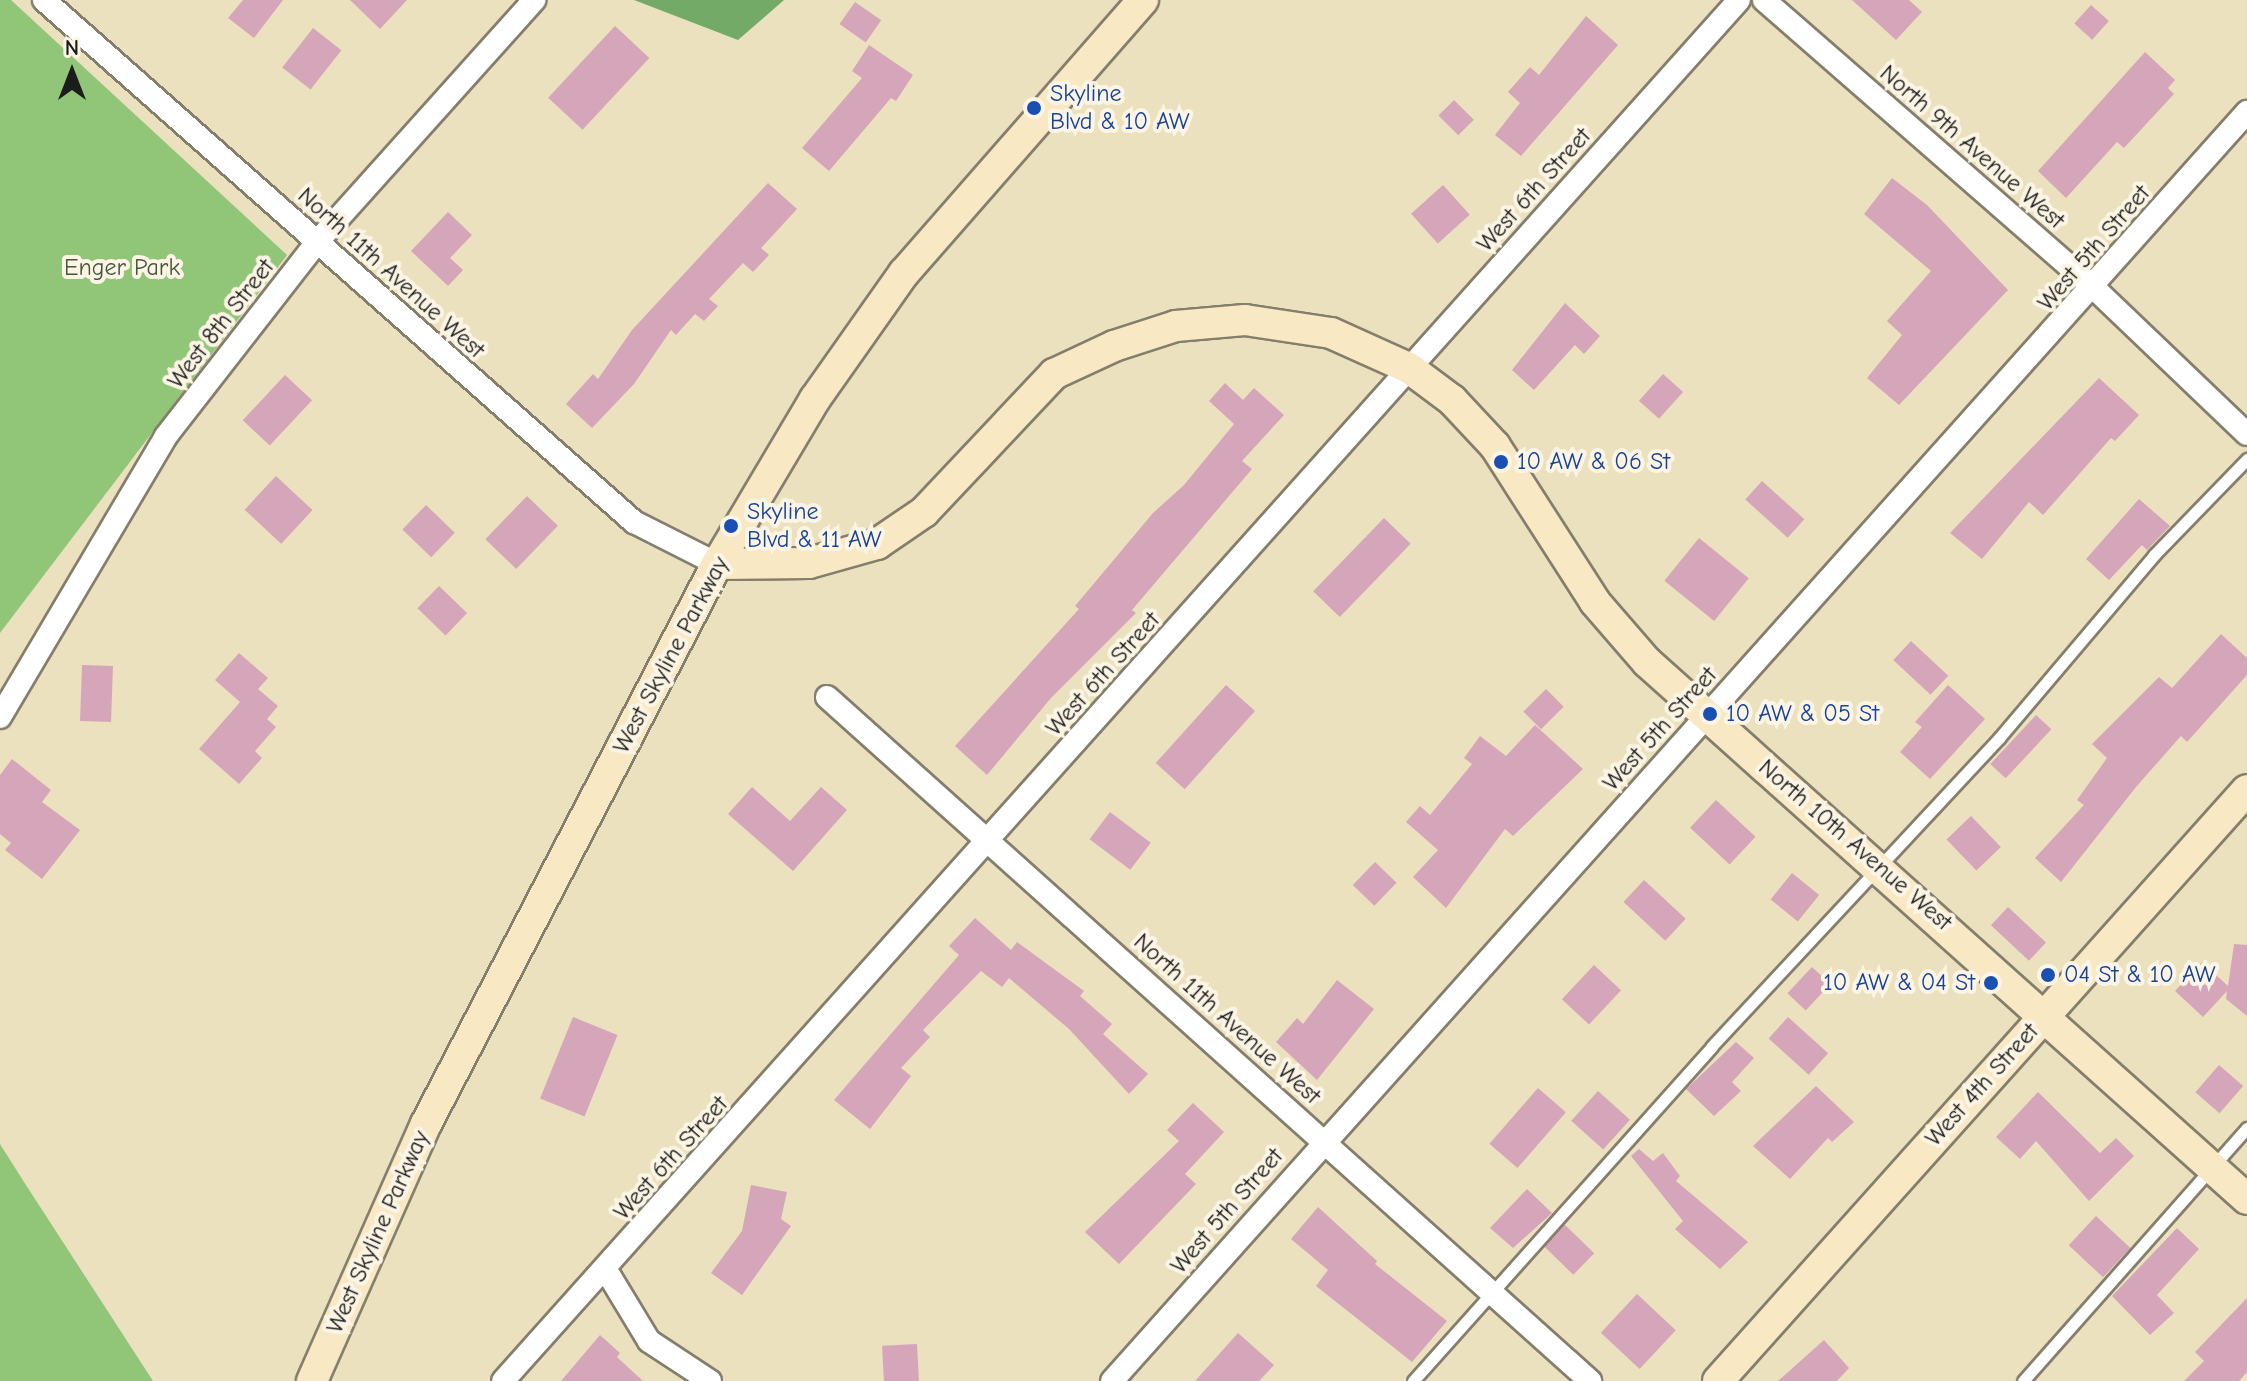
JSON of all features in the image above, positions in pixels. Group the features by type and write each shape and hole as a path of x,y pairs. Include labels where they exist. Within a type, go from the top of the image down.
{"street":[{"name":"North 11th Avenue West","path":"44,0 634,522 717,564"},
{"name":"West 8th Street","path":"0,717 166,436 318,241 534,0"},
{"name":"West Skyline Parkway","path":"312,1381 426,1124 717,564 815,399 904,273 1143,0"},
{"name":"West 6th Street","path":"503,1381 606,1270 1739,0"},
{"name":"North 9th Avenue West","path":"1764,0 2094,288 2247,434"},
{"name":"West 5th Street","path":"1112,1381 1323,1141 2094,288 2247,112"},
{"name":"North 10th Avenue West","path":"717,564 809,563 877,544 924,512 1054,374 1114,346 1176,326 1245,320 1331,333 1409,368 1452,400 1495,446 1595,602 1647,662 1882,868 2247,1199"},
{"name":"North 11th Avenue West","path":"827,697 1494,1291 1590,1381"},
{"name":"West 4th Street","path":"1718,1381 2247,790"},
{"path":"606,1270 649,1341 710,1381"}],"lane":[{"path":"1413,1381 1712,1046 1882,868 2154,555 2247,459"},
{"path":"2023,1381 2247,1128"}],"green space":[{"name":"Enger Park","path":"0,0 11,0 287,255 0,633"},
{"path":"634,0 784,0 738,40"},
{"path":"0,1144 24,1182 153,1381 0,1381"}],"building":[{"path":"243,0 283,0 254,38 228,18"},
{"path":"350,0 407,0 380,29"},
{"path":"1852,0 1909,0 1922,12 1896,40"},
{"path":"855,2 881,20 866,42 840,24"},
{"path":"2091,5 2109,21 2092,40 2074,24"},
{"path":"1586,16 1618,45 1521,156 1495,135 1520,103 1508,92 1530,67 1539,75"},
{"path":"615,26 649,58 583,130 548,98"},
{"path":"313,28 341,50 311,90 282,67"},
{"path":"869,45 913,75 896,101 891,98 829,171 802,148 862,78 852,71"},
{"path":"2145,52 2175,80 2168,88 2174,94 2124,148 2117,142 2066,198 2038,171"},
{"path":"1454,100 1474,120 1458,135 1438,116"},
{"path":"1892,178 1927,205 2008,290 1899,405 1867,378 1902,335 1887,321 1931,271 1864,214"},
{"path":"768,183 797,209 761,248 769,255 753,272 743,263 709,299 718,306 704,321 695,314 676,335 671,330 634,384 592,428 566,404 593,374 598,379 632,330"},
{"path":"1443,185 1470,215 1438,243 1411,214"},
{"path":"448,212 472,235 450,258 463,270 448,286 411,251"},
{"path":"1565,303 1600,336 1584,354 1575,345 1534,390 1512,370"},
{"path":"1663,374 1683,392 1659,419 1639,401"},
{"path":"285,375 312,400 270,446 243,420"},
{"path":"2099,378 2139,415 2115,441 2111,438 2043,515 2029,502 1982,559 1950,533"},
{"path":"1225,383 1243,400 1254,388 1284,415 1242,461 1252,469 1132,610 1136,613 1051,698 987,775 955,746 1079,609 1075,606 1153,513 1184,485 1234,424 1209,401"},
{"path":"276,476 313,510 281,544 245,510"},
{"path":"1762,481 1804,519 1788,538 1745,500"},
{"path":"527,496 558,526 516,569 485,539"},
{"path":"2139,499 2170,526 2147,550 2142,545 2109,580 2086,559"},
{"path":"426,505 455,533 431,557 402,529"},
{"path":"1384,518 1411,544 1340,617 1313,591"},
{"path":"1699,538 1749,578 1714,621 1664,581"},
{"path":"439,586 467,613 446,635 417,608"},
{"path":"2221,634 2247,658 2247,675 2187,742 2181,736 2061,882 2035,858 2084,805 2077,800 2107,758 2092,744 2159,677 2172,688"},
{"path":"1911,641 1948,676 1931,695 1893,660"},
{"path":"239,653 268,678 258,689 278,706 267,719 276,727 255,751 262,758 239,784 199,749 240,702 215,680"},
{"path":"82,665 113,666 111,722 80,721"},
{"path":"1226,685 1255,711 1185,789 1156,763"},
{"path":"1948,685 1985,719 1930,779 1900,752 1922,727 1915,722"},
{"path":"1546,689 1564,707 1541,729 1523,712"},
{"path":"2036,715 2051,729 2006,778 1990,764"},
{"path":"1535,725 1583,769 1513,836 1505,829 1446,908 1413,877 1438,850 1406,822 1420,806 1430,815 1472,764 1464,758 1480,736 1506,756"},
{"path":"12,759 51,790 42,802 80,830 42,879 5,850 11,843 0,834 0,775"},
{"path":"752,787 790,821 821,787 847,810 793,871 728,814"},
{"path":"1716,800 1755,837 1730,865 1690,828"},
{"path":"1110,812 1151,843 1130,870 1090,839"},
{"path":"1971,816 2001,847 1976,871 1947,840"},
{"path":"1375,862 1397,883 1374,906 1353,885"},
{"path":"1792,873 1819,895 1798,921 1771,899"},
{"path":"1644,880 1686,919 1665,941 1624,902"},
{"path":"2008,907 2046,942 2029,961 1991,925"},
{"path":"975,918 1011,950 1017,942 1084,991 1080,996 1112,1024 1103,1034 1148,1074 1129,1094 1069,1029 1009,978 1002,987 981,971 923,1030 930,1037 901,1068 911,1076 870,1129 834,1100 959,955 949,946"},
{"path":"2234,944 2247,945 2247,1016 2226,999 2227,991 2203,1017 2175,991 2202,962 2228,986"},
{"path":"1594,965 1621,990 1589,1025 1562,999"},
{"path":"1812,967 1830,984 1806,1010 1787,993"},
{"path":"1337,980 1374,1009 1317,1080 1276,1042 1297,1018 1303,1024"},
{"path":"573,1017 618,1035 585,1117 540,1099"},
{"path":"1788,1017 1828,1053 1809,1075 1769,1039"},
{"path":"1736,1042 1754,1058 1732,1082 1741,1091 1714,1116 1686,1089"},
{"path":"2219,1065 2243,1086 2220,1113 2195,1092"},
{"path":"1816,1086 1854,1122 1832,1142 1828,1138 1790,1179 1753,1146"},
{"path":"1538,1088 1566,1112 1517,1168 1489,1144"},
{"path":"1598,1091 1630,1120 1603,1149 1571,1121"},
{"path":"2038,1092 2100,1153 2116,1138 2134,1156 2089,1201 2036,1141 2020,1159 1996,1137"},
{"path":"1193,1103 1224,1132 1185,1174 1196,1184 1119,1264 1085,1232 1179,1141 1167,1130"},
{"path":"1639,1149 1653,1161 1663,1153 1680,1176 1676,1181 1748,1242 1720,1269 1675,1229 1683,1221 1631,1156"},
{"path":"751,1185 787,1192 781,1219 791,1226 742,1295 711,1273 742,1231"},
{"path":"1527,1189 1552,1213 1513,1248 1490,1228"},
{"path":"1318,1207 1377,1261 1375,1264 1447,1321 1412,1362 1316,1286 1328,1270 1291,1239"},
{"path":"2096,1216 2130,1248 2103,1277 2069,1245"},
{"path":"1564,1224 1594,1253 1573,1275 1543,1246"},
{"path":"2177,1228 2199,1249 2157,1295 2174,1313 2150,1335 2112,1296"},
{"path":"1637,1294 1676,1330 1640,1369 1601,1333"},
{"path":"2247,1298 2247,1372 2239,1381 2184,1381 2204,1361 2195,1352"},
{"path":"1238,1333 1274,1365 1259,1381 1195,1381"},
{"path":"600,1335 620,1353 617,1357 643,1381 561,1381"},
{"path":"1824,1340 1849,1368 1837,1381 1778,1381"},
{"path":"917,1344 919,1381 884,1381 882,1346"}],"place":[{"name":"Skyline Blvd & 10 AW","path":"1034,108"},
{"name":"10 AW & 06 St","path":"1501,462"},
{"name":"Skyline Blvd & 11 AW","path":"731,526"},
{"name":"10 AW & 05 St","path":"1710,714"},
{"name":"04 St & 10 AW","path":"2048,975"},
{"name":"10 AW & 04 St","path":"1991,983"}]}
